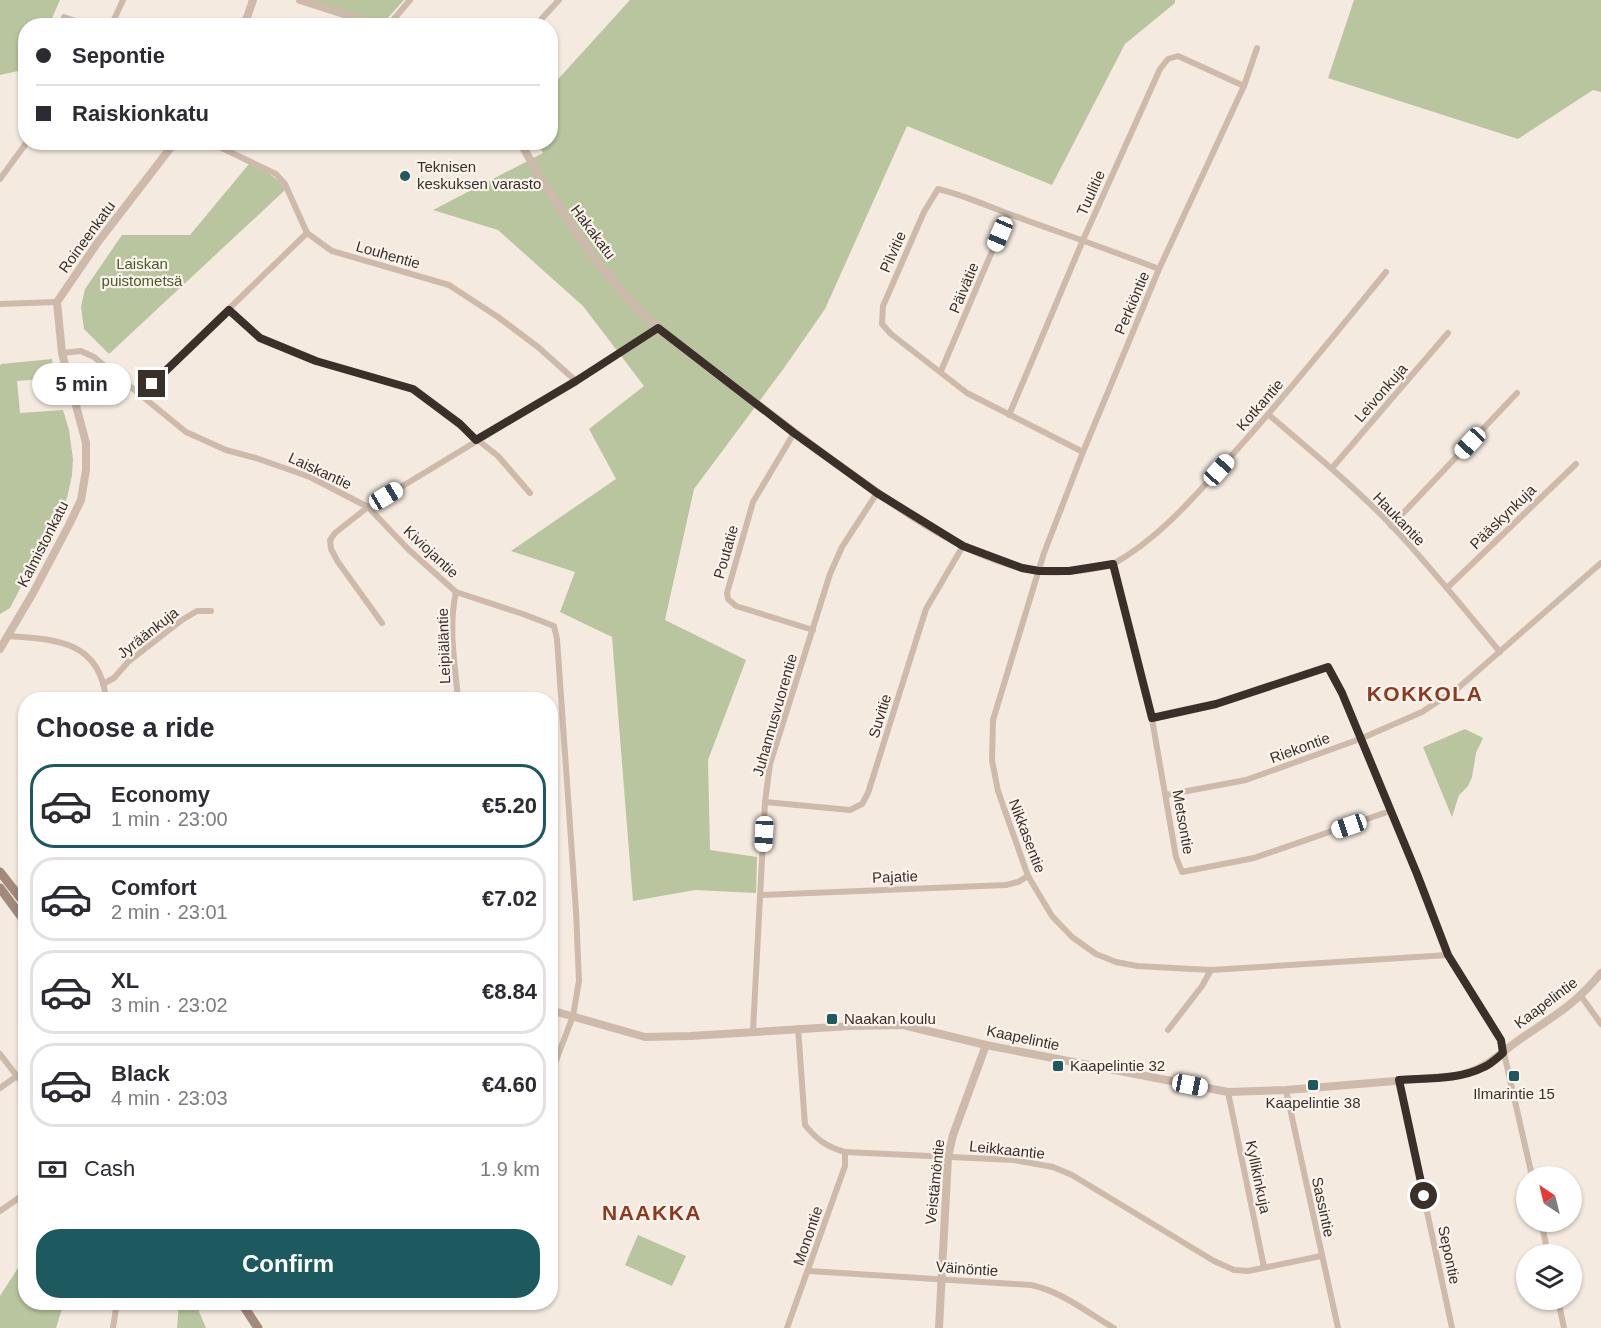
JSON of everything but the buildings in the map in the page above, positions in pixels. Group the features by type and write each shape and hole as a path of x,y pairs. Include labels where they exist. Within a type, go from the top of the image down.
{"main road":[{"path":"0,872 18,895"},
{"path":"0,888 18,912"},
{"path":"246,1310 258,1328"}],"street":[{"path":"115,18 123,0"},
{"path":"247,18 253,0"},
{"path":"300,0 356,18"},
{"path":"395,18 410,0"},
{"path":"542,18 559,0"},
{"path":"64,16 69,18"},
{"name":"Perkiöntie","path":"1039,571 1083,452 1159,269 1244,86 1257,48"},
{"name":"Tuulitie","path":"1009,415 1083,240 1160,69 1168,59 1178,56 1244,86"},
{"path":"0,180 21,150"},
{"name":"Roineenkatu","path":"57,302 98,242 169,150"},
{"name":"Louhentie","path":"226,150 276,174 285,184 308,233 332,251 449,285 538,347 576,381"},
{"name":"Hakakatu","path":"524,150 549,195 580,239 631,302 658,328 794,433 877,493 963,546 1022,568 1039,571 1069,571 1113,564"},
{"name":"Pilvitie","path":"1083,452 967,393 891,334 882,324 883,306 924,212 938,189 962,195 1159,269"},
{"name":"Päivätie","path":"941,371 1008,214"},
{"path":"140,395 308,233"},
{"name":"Kotkantie","path":"1113,564 1130,555 1155,535 1201,489 1269,415 1386,272"},
{"path":"0,304 57,302"},
{"name":"Kalmistonkatu","path":"0,649 69,525 81,500 86,470 86,443 62,353 57,302"},
{"path":"229,310 260,338 316,361 413,389 498,456 530,493"},
{"path":"381,623 331,549 330,540 335,533 368,507 576,381 658,328"},
{"name":"Leivonkuja","path":"1332,468 1448,333"},
{"name":"Laiskantie","path":"62,353 81,351 94,357 186,432 226,450 310,477 368,507"},
{"path":"1391,526 1517,393"},
{"name":"Haukantie","path":"1269,415 1332,468 1391,526 1500,652"},
{"name":"Poutatie","path":"794,433 753,502 727,593 728,599 736,606 813,630"},
{"name":"Pääskynkuja","path":"1447,588 1576,464"},
{"name":"Juhannusvuorentie","path":"753,1031 765,802 770,764 830,574 842,547 877,493"},
{"name":"Kiviojantie","path":"368,507 408,549 456,592 554,626 560,672 576,911 579,981 573,1016"},
{"name":"Suvitie","path":"765,802 850,810 862,804 868,793 926,609 963,546"},
{"name":"Riekontie","path":"1166,795 1246,780 1360,740 1422,712 1457,689 1601,563"},
{"name":"Metsontie","path":"1113,564 1152,718 1176,857 1182,872 1254,858 1390,811"},
{"name":"Nikkasentie","path":"1039,571 993,720 992,760 998,791 1028,876 1052,916 1072,936 1096,954 1116,962 1137,966 1211,970 1448,955"},
{"name":"Leipiäläntie","path":"456,592 452,627 457,692"},
{"name":"Jyräänkuja","path":"103,684 114,678 136,655 182,620 197,611 212,611"},
{"path":"7,636 51,639 81,651 96,668 105,692"},
{"path":"1152,718 1216,704 1328,667 1342,693 1448,955 1501,1040 1530,1166"},
{"name":"Pajatie","path":"761,895 1006,885 1028,876"},
{"path":"1168,1030 1202,986 1211,970"},
{"name":"Kaapelintie","path":"558,1012 645,1036 690,1036 894,1024 986,1045 1228,1092 1286,1090 1456,1076 1485,1067 1581,996 1601,973"},
{"path":"1581,996 1601,1024"},
{"path":"558,1055 573,1016"},
{"name":"Leikkaantie","path":"798,1028 805,1125 815,1137 829,1147 845,1152 1014,1160 1053,1167 1072,1175 1214,1261 1234,1270 1248,1271 1321,1256"},
{"name":"Veistämöntie","path":"939,1328 948,1157 953,1135 986,1045"},
{"path":"0,1054 17,1076 0,1088"},
{"name":"Sepontie","path":"1399,1080 1452,1328"},
{"name":"Sassintie","path":"1286,1090 1338,1328"},
{"name":"Kyllikinkuja","path":"1228,1092 1264,1267"},
{"name":"Monontie","path":"787,1328 845,1166 845,1152"},
{"path":"0,1211 18,1199"},
{"name":"Väinöntie","path":"809,1271 1042,1287 1114,1328"},
{"path":"113,1328 116,1310"},
{"path":"1560,1310 1564,1328"}],"green space":[{"path":"0,0 60,0 52,18 18,18 18,71 0,75"},
{"path":"311,0 404,0 388,18 358,18"},
{"path":"630,0 1175,0 1175,3 1125,44 1052,185 907,126 825,309 694,489 665,620 746,660 708,760 710,850 757,857 756,893 695,890 633,901 612,637 560,612 575,572 511,551 616,479 589,429 644,386 583,306 498,230 433,210 543,153 541,150 558,150 558,79"},
{"path":"1354,0 1601,0 1601,92 1593,90 1518,139 1328,78"},
{"name":"Laiskan puistometsä","path":"249,164 274,177 285,190 109,354 84,329 81,307 85,289 122,235 190,235"},
{"path":"52,359 54,378 17,381 20,413 63,410 69,430 73,459 72,475 67,498 10,608 0,614 0,366 1,364"},
{"path":"1465,729 1483,738 1476,753 1472,777 1468,786 1459,795 1452,817 1423,747"},
{"path":"638,1235 686,1256 672,1286 625,1265"},
{"path":"18,1268 18,1310 62,1310 56,1328 0,1328 0,1296"},
{"path":"178,1310 198,1310 206,1328 177,1328"}],"place":[{"name":"Teknisen keskuksen varasto","path":"405,176"},
{"name":"Naakan koulu","path":"832,1019"},
{"name":"Kaapelintie 32","path":"1058,1066"},
{"name":"Ilmarintie 15","path":"1514,1076"},
{"name":"Kaapelintie 38","path":"1313,1085"}],"district":[{"name":"KOKKOLA","path":"1425,694"},
{"name":"NAAKKA","path":"652,1213"}],"route":[{"path":"152,384 229,310 260,338 316,361 413,389 460,424 476,440 576,381 658,328 794,433 877,493 963,546 1022,568 1039,571 1069,571 1113,564 1152,718 1189,712 1328,667 1342,693 1448,955 1501,1040 1503,1053 1485,1067 1456,1076 1399,1080 1424,1196"}]}
